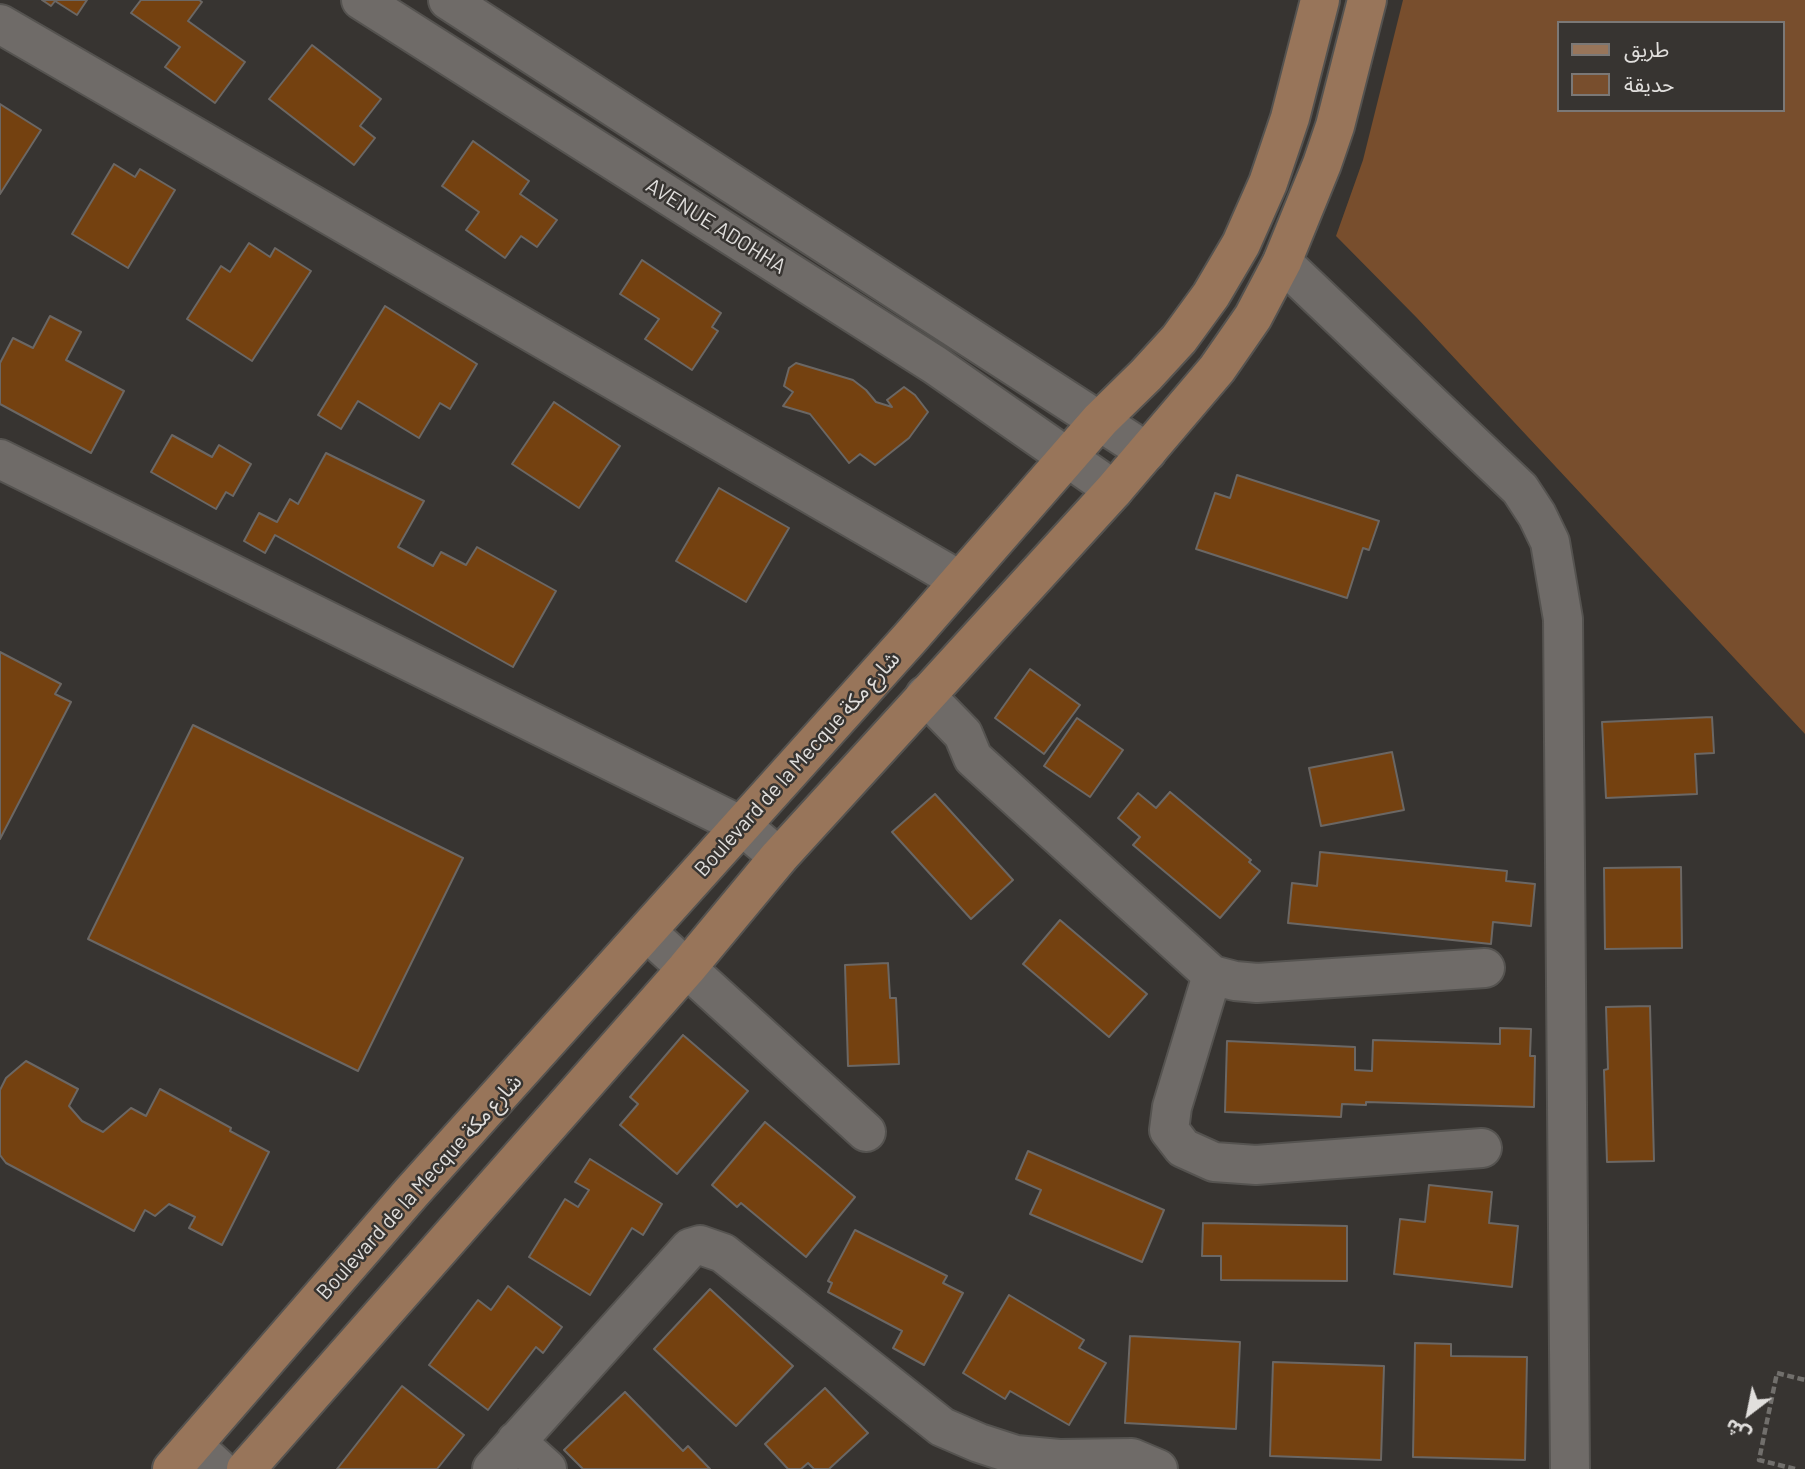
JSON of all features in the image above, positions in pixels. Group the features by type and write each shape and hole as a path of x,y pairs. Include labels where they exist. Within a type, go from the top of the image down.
{"main road":[{"name":"Boulevard de la Mecque شارع مكة","path":"195,1461 411,1193 742,826 1100,420 1179,338 1211,295 1241,244 1268,183 1290,118 1320,0"},
{"path":"246,1469 686,969 779,857 1114,490 1217,369 1253,317 1282,262 1335,126 1367,0"}],"street":[{"name":"AVENUE ADOHHA","path":"361,0 935,365 1114,490"},
{"name":"AVENUE ADOHHA","path":"448,0 1147,452"},
{"path":"0,24 959,580"},
{"path":"1282,262 1520,489 1550,542 1563,619 1570,1469"},
{"path":"0,458 742,826 779,857"},
{"path":"916,706 947,751 973,758 1212,975 1257,984 1485,968"},
{"path":"647,932 866,1132"},
{"path":"1212,975 1172,1107 1169,1130 1184,1149 1214,1162 1256,1165 1482,1148"},
{"path":"547,1469 504,1455 690,1248 700,1245 723,1253 942,1427 1016,1455 1059,1459 1132,1458 1158,1469"}],"path":[{"path":"1795,1469 1759,1460 1777,1373 1805,1380"}],"green space":[{"path":"1403,0 1805,0 1805,734 1417,318 1336,236 1363,160"}],"building":[{"path":"42,0 87,0 77,15 55,1 51,6"},
{"path":"141,0 202,2 188,21 245,62 215,103 165,67 180,47 131,13"},
{"path":"312,45 381,99 360,126 375,138 354,165 269,99"},
{"path":"0,104 41,130 0,194"},
{"path":"473,141 529,181 520,194 557,220 537,247 521,236 505,258 466,230 479,212 442,186"},
{"path":"114,164 135,177 140,169 175,190 128,268 72,234"},
{"path":"249,243 270,257 275,248 311,271 252,361 187,319 221,266 230,272"},
{"path":"642,260 721,313 712,327 718,331 692,370 645,339 659,319 620,294"},
{"path":"385,306 477,364 450,409 440,403 419,438 358,401 341,429 318,415"},
{"path":"50,316 81,332 66,360 124,391 91,453 0,404 0,363 13,338 33,348"},
{"path":"796,363 853,380 876,402 892,407 887,400 904,387 915,395 928,412 909,438 875,465 860,454 849,463 810,414 783,406 793,392 784,386 789,368"},
{"path":"554,402 620,446 579,508 512,464"},
{"path":"172,435 212,457 219,445 251,464 233,496 226,492 216,509 151,472"},
{"path":"326,453 424,501 398,547 433,566 441,552 466,565 477,547 556,591 513,667 275,535 265,553 244,541 259,513 277,522 290,499 298,504"},
{"path":"1237,475 1379,521 1369,550 1363,548 1347,598 1196,549 1215,493 1230,498"},
{"path":"719,488 789,528 746,602 676,561"},
{"path":"0,652 61,684 55,694 71,702 0,839"},
{"path":"1030,669 1080,705 1044,754 995,718"},
{"path":"1712,717 1714,753 1695,754 1697,794 1606,798 1602,722"},
{"path":"1077,718 1123,750 1090,797 1044,766"},
{"path":"193,725 463,858 358,1071 88,939"},
{"path":"1392,752 1404,810 1321,826 1309,768"},
{"path":"1170,792 1251,860 1249,862 1260,871 1220,918 1133,845 1140,837 1118,818 1138,793 1156,808"},
{"path":"935,794 1013,880 971,919 892,832"},
{"path":"1320,852 1507,871 1506,881 1535,884 1531,926 1493,922 1491,944 1288,923 1292,883 1317,886"},
{"path":"1681,867 1682,948 1605,949 1604,868"},
{"path":"1060,920 1147,994 1109,1037 1023,964"},
{"path":"888,963 890,998 896,998 899,1064 848,1066 845,965"},
{"path":"1650,1006 1654,1161 1607,1162 1604,1070 1608,1069 1606,1007"},
{"path":"1500,1028 1531,1029 1530,1056 1535,1056 1534,1107 1366,1102 1366,1105 1342,1104 1341,1117 1225,1112 1227,1041 1355,1047 1355,1070 1372,1071 1373,1040 1500,1044"},
{"path":"683,1035 748,1091 677,1174 620,1125 638,1104 630,1097"},
{"path":"26,1061 78,1089 69,1106 82,1121 103,1132 131,1108 146,1116 160,1089 269,1152 222,1245 189,1228 195,1217 169,1204 155,1216 145,1210 134,1231 6,1163 0,1155 0,1090 6,1078"},
{"path":"765,1122 855,1197 806,1257 741,1203 737,1207 712,1185"},
{"path":"1028,1151 1164,1210 1142,1262 1030,1214 1041,1190 1016,1179"},
{"path":"590,1159 662,1204 643,1235 632,1228 590,1295 529,1257 565,1199 578,1207 589,1190 575,1182"},
{"path":"1429,1185 1492,1192 1489,1223 1518,1226 1512,1287 1394,1274 1400,1219 1425,1222"},
{"path":"1203,1223 1347,1226 1347,1281 1221,1280 1221,1256 1202,1256"},
{"path":"855,1230 947,1276 943,1283 963,1293 924,1365 893,1348 902,1331 828,1292 832,1283 828,1281"},
{"path":"508,1286 562,1327 543,1353 536,1347 488,1410 429,1365 478,1300 491,1310"},
{"path":"710,1289 793,1366 736,1426 654,1349"},
{"path":"1009,1295 1084,1340 1079,1348 1106,1363 1069,1425 1010,1391 1005,1399 963,1373"},
{"path":"1130,1336 1240,1342 1236,1429 1125,1423"},
{"path":"1415,1343 1451,1344 1451,1356 1527,1357 1525,1460 1413,1457"},
{"path":"1273,1362 1384,1366 1381,1460 1270,1456"},
{"path":"402,1386 464,1435 437,1469 337,1469"},
{"path":"825,1388 868,1433 829,1469 814,1469 808,1463 801,1469 788,1469 765,1444"},
{"path":"625,1392 683,1451 688,1446 710,1469 583,1469 564,1450"}]}
